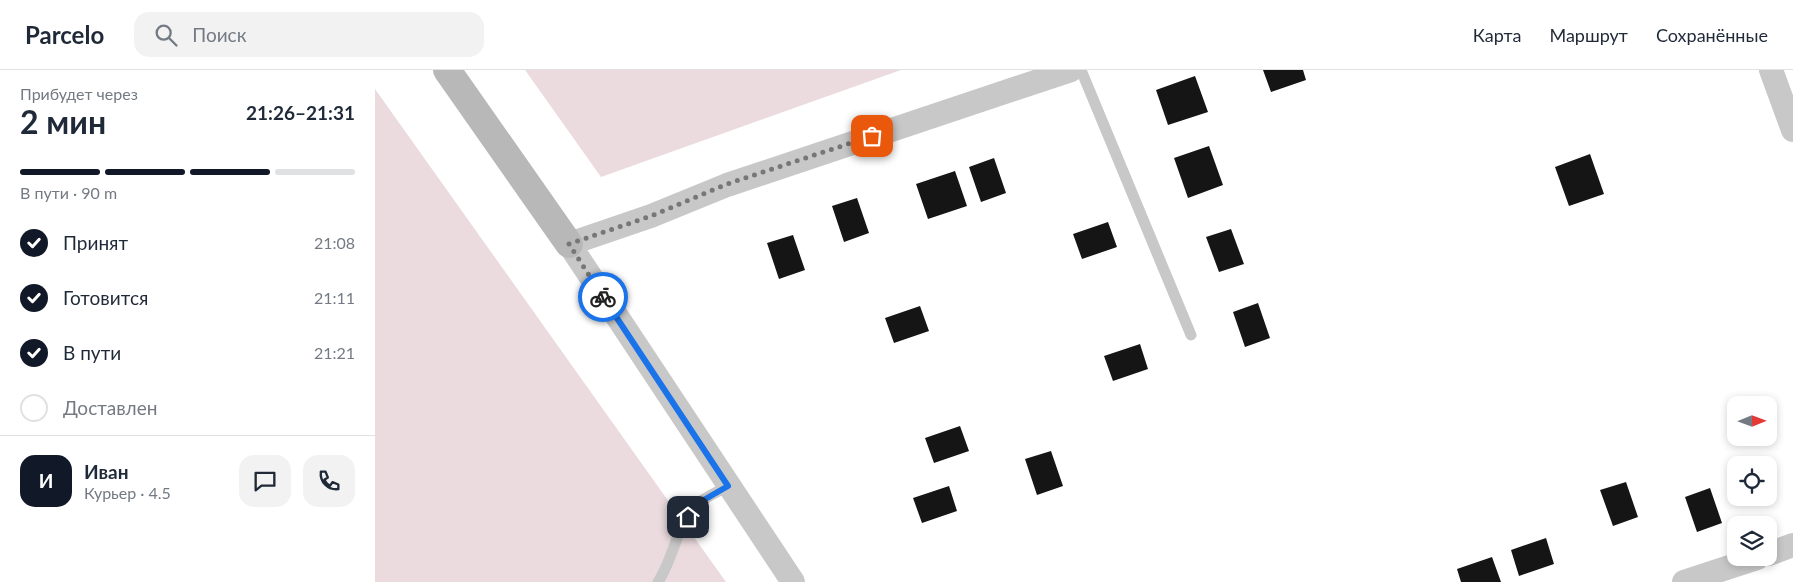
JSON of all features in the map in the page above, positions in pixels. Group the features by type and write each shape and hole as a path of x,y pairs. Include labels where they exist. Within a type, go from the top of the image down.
{"street":[{"path":"447,70 569,244 793,582"},
{"path":"569,244 651,216 727,184 1071,70"},
{"path":"1771,70 1793,130"},
{"path":"1777,551 1793,546"},
{"path":"1683,582 1732,566"}],"lane":[{"path":"1081,70 1191,335"},
{"path":"657,582 664,572 681,528 695,505 728,486"}],"shaded area":[{"path":"525,70 901,70 601,177"},
{"path":"375,89 726,582 375,582"}],"building":[{"path":"1263,70 1303,70 1306,80 1271,92"},
{"path":"1195,76 1208,112 1168,125 1156,90"},
{"path":"1209,146 1223,185 1188,198 1174,158"},
{"path":"1590,154 1604,194 1569,206 1555,167"},
{"path":"994,158 1006,193 981,202 969,167"},
{"path":"955,171 967,206 928,219 916,184"},
{"path":"857,198 869,233 844,242 832,206"},
{"path":"1108,222 1117,247 1082,259 1073,234"},
{"path":"1231,229 1244,264 1219,272 1206,237"},
{"path":"793,235 805,270 779,279 767,243"},
{"path":"1258,303 1270,338 1245,347 1233,312"},
{"path":"920,306 929,331 894,343 885,318"},
{"path":"1140,344 1148,369 1113,381 1104,356"},
{"path":"960,426 969,451 934,463 925,438"},
{"path":"1051,451 1063,486 1037,495 1025,459"},
{"path":"1626,482 1638,517 1613,526 1600,490"},
{"path":"949,486 957,511 922,523 913,498"},
{"path":"1710,488 1722,523 1697,532 1685,497"},
{"path":"1546,538 1554,564 1519,576 1511,550"},
{"path":"1492,557 1501,582 1461,582 1457,569"}],"way so far":[{"path":"603,297 569,244 651,216 727,184 872,136"}],"route":[{"path":"603,297 728,486 695,505 688,517"}]}
